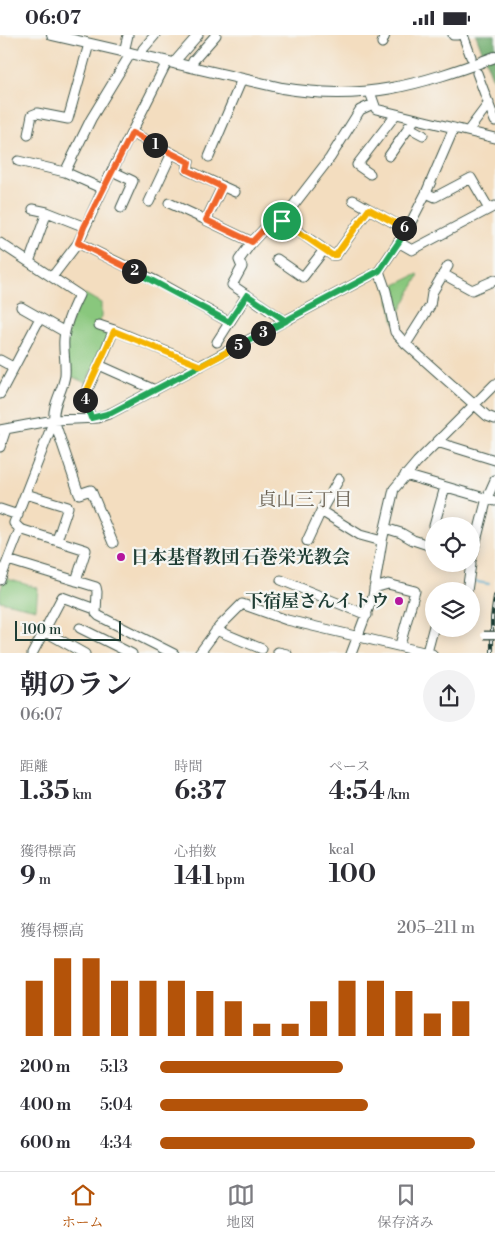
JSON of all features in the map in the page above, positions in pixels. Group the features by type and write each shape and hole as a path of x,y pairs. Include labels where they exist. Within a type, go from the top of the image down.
{"street":[{"path":"52,35 86,40 242,79 311,92 336,94 370,92 419,83 495,57"},
{"path":"128,35 132,53"},
{"path":"65,172 91,119 132,53 143,49 155,35"},
{"path":"52,277 78,243 112,171 172,63 198,35"},
{"path":"192,67 193,61 216,35"},
{"path":"463,35 471,57"},
{"path":"28,135 32,115 37,113 68,119 86,40"},
{"path":"477,73 495,121"},
{"path":"209,157 242,79"},
{"path":"370,92 376,109 495,138"},
{"path":"468,131 488,103"},
{"path":"286,321 232,285 242,267 239,260 265,228 282,221 330,158 360,110 374,104"},
{"path":"370,174 357,165 396,114"},
{"path":"389,156 415,119"},
{"path":"408,127 423,135"},
{"path":"0,447 3,430 54,420 91,418 111,413 379,271 407,230 426,193 454,128"},
{"path":"132,133 189,162 187,170 235,193"},
{"path":"149,202 172,153"},
{"path":"18,161 65,172 103,189"},
{"path":"112,171 132,181 121,208"},
{"path":"398,242 412,250 492,208 471,177 435,197 426,193"},
{"path":"206,220 222,187"},
{"path":"353,200 407,230"},
{"path":"169,203 252,242"},
{"path":"33,209 84,227"},
{"path":"282,221 324,250 332,255 336,255 369,209"},
{"path":"29,262 46,212"},
{"path":"0,243 79,295 72,309 64,339 65,376 53,410 54,420 79,494 91,490 113,543"},
{"path":"78,243 156,281 229,322"},
{"path":"277,259 303,277 324,250"},
{"path":"406,344 430,306 432,293 445,270 472,290 495,280"},
{"path":"379,271 386,291 395,332 487,417 495,419"},
{"path":"217,342 247,295"},
{"path":"21,307 66,332"},
{"path":"0,394 40,318"},
{"path":"99,325 201,366"},
{"path":"91,418 84,397 114,331"},
{"path":"0,360 14,367"},
{"path":"99,365 155,390"},
{"path":"351,653 367,615 394,489 437,442 495,385"},
{"path":"54,420 14,523 20,529 86,550 76,581"},
{"path":"437,442 495,460"},
{"path":"405,475 491,499"},
{"path":"307,541 339,479"},
{"path":"480,533 495,480"},
{"path":"437,517 445,487"},
{"path":"26,494 68,507 57,540"},
{"path":"0,509 18,515"},
{"path":"321,511 360,535 382,541"},
{"path":"385,528 425,544"},
{"path":"0,580 20,529"},
{"path":"8,560 96,587 95,609 98,616 174,653"},
{"path":"281,580 367,615"},
{"path":"374,588 388,584 415,591 400,645"},
{"path":"32,653 62,597 95,609"},
{"path":"199,653 216,631 242,604 286,620 430,653 432,637"},
{"path":"80,628 132,653"},
{"path":"44,631 85,653"},
{"path":"216,631 262,649"},
{"path":"484,635 495,635"}],"green space":[{"path":"476,35 495,35 495,85"},
{"path":"419,275 394,323 387,289"},
{"path":"85,294 101,303 101,317 98,326 107,330 108,335 86,383 66,374 66,340 75,307"},
{"path":"4,578 38,588 36,609 0,601 0,592"}],"waterway":[{"path":"471,581 489,584"}],"railway":[{"path":"492,653 492,618 495,596"}],"place":[{"name":"日本基督教団 石巻栄光教会","path":"121,557"},
{"name":"下宿屋さんイトウ","path":"399,601"}],"district":[{"name":"貞山三丁目","path":"305,499"}],"route":[{"path":"282,221 265,228 252,242 206,220 222,187 187,170 189,162 132,133 84,227 78,243 156,281 229,322 247,295 286,321 243,343 201,366 111,413 91,418 84,397 114,331 201,366 286,321 351,285 379,271 407,230 369,209 336,255 332,255 282,221"}]}
